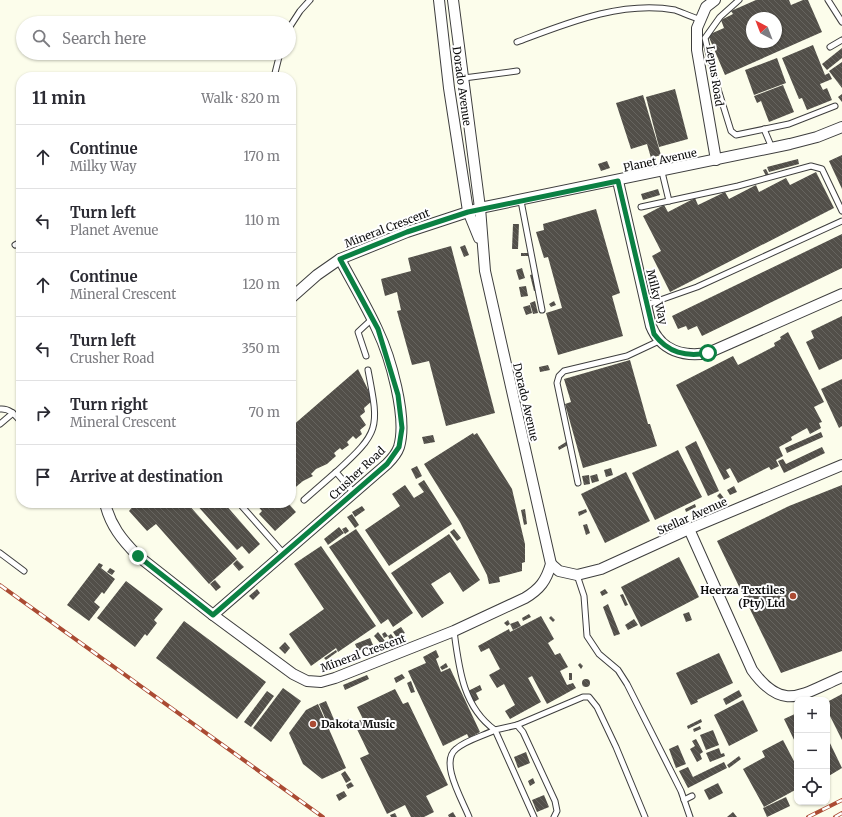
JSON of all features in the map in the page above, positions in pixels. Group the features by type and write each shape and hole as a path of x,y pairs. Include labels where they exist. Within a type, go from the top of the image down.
{"street":[{"name":"Dorado Avenue","path":"439,0 449,88 468,212 482,244"},
{"name":"Dorado Avenue","path":"453,0 480,208 485,271 551,564"},
{"name":"Lepus Road","path":"715,0 706,8 697,28 697,50 716,160"},
{"name":"Planet Avenue","path":"480,208 521,201 772,148 817,137 842,127"},
{"name":"Milky Way","path":"618,181 651,326 659,341 672,350 680,354 698,355 708,353 842,294"},
{"name":"Mineral Crescent","path":"296,294 317,275 340,259 407,232 480,208"},
{"name":"Crusher Road","path":"213,615 354,493 393,457 399,447 402,428 398,395 380,336 340,259"},
{"name":"Stellar Avenue","path":"551,564 559,571 577,575 602,569 689,529 842,465"},
{"name":"Mineral Crescent","path":"106,508 108,516 123,541 138,556 213,615 292,674 307,680 321,682 335,678 454,631 535,592 547,578 551,564"},
{"path":"689,529 752,670 772,693 785,696 799,696 842,677"}],"lane":[{"path":"296,17 310,0"},
{"path":"739,0 720,17 708,32 706,38 714,76 731,131 736,135 789,124 835,106"},
{"path":"828,0 842,22"},
{"path":"517,42 598,11 632,7 674,10 701,20"},
{"path":"830,47 842,40"},
{"path":"275,72 278,60"},
{"path":"464,78 517,71"},
{"path":"764,129 772,148"},
{"path":"641,207 738,186 811,166 822,169 842,211"},
{"path":"662,172 669,201"},
{"path":"521,201 542,310"},
{"path":"646,305 697,287 842,221"},
{"path":"366,356 358,332 372,319"},
{"path":"578,483 557,384 558,376 564,371 627,356 659,341"},
{"path":"304,500 362,448 375,427 376,411 368,370"},
{"path":"0,409 6,409 16,416"},
{"path":"0,424 13,413"},
{"path":"336,472 354,493"},
{"path":"243,508 284,554"},
{"path":"0,553 24,571"},
{"path":"577,575 584,596 587,636 599,654 618,670 627,684 684,800 690,817"},
{"path":"454,631 458,658 465,686 474,708 483,721 495,730 531,814 534,817"},
{"path":"469,817 450,772 449,759 456,748 495,730 517,725 583,697 589,697 597,707 616,747 644,817"},
{"path":"517,725 523,732 555,801 557,811 554,817"},
{"path":"684,800 692,796"}],"building":[{"path":"756,0 789,0 791,5 803,0 808,0 822,32 725,75 708,35 724,28 721,20 733,14 731,11"},
{"path":"813,45 825,75 829,73 832,79 820,84 823,90 827,88 832,100 807,110 802,98 799,99 782,58"},
{"path":"842,48 842,58 827,70 822,64"},
{"path":"777,58 786,83 754,95 745,70"},
{"path":"842,62 842,88 829,71"},
{"path":"783,85 794,112 769,122 761,101 757,103 754,96"},
{"path":"675,89 688,139 659,147 646,97"},
{"path":"842,94 842,102 838,97"},
{"path":"643,95 661,155 651,158 647,144 631,149 616,103"},
{"path":"842,155 842,189 829,161"},
{"path":"798,159 799,164 769,172 767,167"},
{"path":"607,161 610,168 601,171 598,164"},
{"path":"766,169 769,175 766,176 763,170"},
{"path":"816,172 834,208 670,292 652,256 661,251 643,216 664,205 668,212 695,198 698,205 725,192 729,199 756,185 759,192 786,178 790,185"},
{"path":"658,189 660,195 643,200 641,194"},
{"path":"596,209 620,293 612,296 623,336 558,355 546,313 562,308 548,257 544,258 536,232 544,230 543,224"},
{"path":"513,224 519,224 518,249 512,249"},
{"path":"842,234 842,268 702,336 697,326 688,330 686,326 678,329 672,316"},
{"path":"465,245 469,255 464,257 460,247"},
{"path":"451,246 495,413 446,426 429,361 412,365 397,311 401,310 397,292 385,296 381,279 411,271 408,258"},
{"path":"521,253 531,253 531,256 521,256"},
{"path":"522,268 525,278 519,280 516,270"},
{"path":"534,274 538,290 534,291 530,275"},
{"path":"526,286 528,296 521,297 519,287"},
{"path":"535,301 538,313 533,314 530,303"},
{"path":"554,301 556,305 551,307 549,304"},
{"path":"530,305 532,313 526,315 523,307"},
{"path":"842,316 842,359 819,370 806,342 814,338 811,331"},
{"path":"788,332 824,402 814,407 822,422 819,423 821,428 810,434 807,428 791,437 792,440 779,447 783,456 776,460 779,466 771,470 769,467 738,483 730,468 726,470 730,477 724,480 676,385 733,356 738,365 775,346 774,343"},
{"path":"630,360 648,424 650,424 657,446 583,468 565,404 571,402 564,379"},
{"path":"548,365 550,370 540,372 539,367"},
{"path":"358,369 373,400 364,408 365,412 360,416 366,425 360,430 362,434 356,439 353,436 347,442 349,445 342,450 340,448 334,453 336,456 327,464 316,469 311,474 313,476 296,487 296,423"},
{"path":"842,379 842,426 839,428 821,389"},
{"path":"821,432 823,437 787,453 785,448"},
{"path":"473,433 474,435 477,433 512,489 525,544 525,562 522,563 522,571 499,577 500,582 489,584 487,575 460,522 424,464"},
{"path":"433,435 435,442 424,444 422,437"},
{"path":"696,441 719,491 708,496 685,447"},
{"path":"566,442 568,445 559,450 558,447"},
{"path":"822,447 825,453 784,473 778,461 783,459 786,464"},
{"path":"678,450 702,497 655,520 632,473"},
{"path":"417,466 422,476 416,479 411,469"},
{"path":"611,468 613,475 606,477 604,470"},
{"path":"626,472 650,521 605,543 581,494"},
{"path":"597,474 599,481 592,483 590,476"},
{"path":"589,475 590,484 584,485 582,476"},
{"path":"424,480 452,524 389,566 365,530 400,506 392,494 405,485 414,498 424,492 418,484"},
{"name":"Heerza Textiles (Pty) Ltd","path":"842,485 842,651 781,673 717,541 789,506"},
{"path":"734,486 737,492 730,495 727,490"},
{"path":"720,493 724,498 721,500 717,496"},
{"path":"695,504 696,507 686,512 685,509"},
{"path":"362,506 365,510 355,517 352,512"},
{"path":"132,508 191,508 237,559 209,584 156,524 147,531 129,511"},
{"path":"199,508 228,508 260,544 249,554 242,546 237,550"},
{"path":"259,508 292,508 296,512 275,531 259,514 262,511"},
{"path":"525,509 527,524 524,525 521,510"},
{"path":"586,509 587,512 579,516 578,512"},
{"path":"352,514 359,525 355,528 347,517"},
{"path":"587,524 590,533 586,535 583,525"},
{"path":"339,527 344,533 328,545 324,539"},
{"path":"346,527 349,531 345,534 342,529"},
{"path":"356,529 413,613 393,627 388,619 381,624 329,547"},
{"path":"454,529 461,538 457,541 450,532"},
{"path":"449,534 480,580 463,592 450,572 431,584 444,603 422,618 391,573"},
{"path":"321,546 376,626 338,652 336,648 311,666 289,634 324,609 294,564"},
{"path":"679,557 699,597 641,627 621,587"},
{"path":"237,560 244,567 239,571 233,564"},
{"path":"99,563 103,565 101,568 115,579 104,594 102,592 94,602 100,607 89,621 67,605"},
{"path":"110,568 115,571 112,575 107,572"},
{"path":"215,580 221,587 216,591 210,584"},
{"path":"126,581 163,609 154,620 157,623 147,636 145,634 135,647 97,618"},
{"path":"257,589 260,593 253,600 249,596"},
{"path":"605,589 608,593 602,596 600,592"},
{"path":"623,594 628,605 625,606 620,595"},
{"path":"608,604 620,634 614,636 603,607"},
{"path":"689,612 692,620 686,622 683,614"},
{"path":"529,614 531,617 523,621 522,618"},
{"path":"541,616 554,639 548,643 555,655 560,653 568,667 560,671 567,685 573,683 576,688 547,704 532,676 528,678 541,702 510,719 505,711 515,705 504,684 497,688 489,675 500,669 489,648 481,652 478,646 509,629 510,632"},
{"path":"551,616 555,620 553,622 549,618"},
{"path":"634,619 638,625 628,630 625,625"},
{"path":"508,620 510,624 507,626 504,623"},
{"path":"184,621 266,682 237,719 156,658"},
{"path":"518,621 521,626 513,630 510,624"},
{"path":"401,627 405,633 397,638 393,632"},
{"path":"378,632 385,641 381,644 374,636"},
{"path":"385,632 388,636 384,638 382,634"},
{"path":"391,634 394,638 390,640 388,636"},
{"path":"370,638 373,645 358,651 355,644"},
{"path":"285,642 290,648 285,654 279,648"},
{"path":"336,650 337,652 326,660 324,658"},
{"path":"436,650 439,657 436,659 441,672 450,668 480,732 469,738 467,734 443,746 408,671 426,663 423,657"},
{"path":"719,653 733,683 697,700 698,702 691,705 676,673"},
{"path":"446,663 448,667 442,670 440,667"},
{"path":"580,663 583,666 581,669 578,665"},
{"path":"569,673 572,673 572,680 569,680"},
{"path":"402,674 405,678 396,683 394,678"},
{"path":"367,675 369,679 345,690 343,685"},
{"path":"584,679 588,679 590,683 588,687 584,687 582,685 582,681"},
{"path":"411,681 415,692 411,693 407,683"},
{"path":"480,685 482,690 476,693 479,699 474,702 468,691"},
{"path":"283,688 301,701 271,742 253,728"},
{"path":"395,689 403,704 408,702 448,785 426,796 434,812 424,817 411,817 405,805 387,814 360,758 369,754 354,723 363,719 357,707"},
{"path":"739,690 742,696 726,705 723,699"},
{"path":"267,691 274,696 251,727 244,722"},
{"path":"842,694 842,740 830,716 830,700"},
{"path":"743,700 758,731 729,746 714,715"},
{"path":"326,701 336,724 329,727 319,704"},
{"path":"318,704 346,768 322,779 303,764 289,733 306,710"},
{"path":"794,714 794,740 784,719"},
{"path":"352,719 355,728 350,729 347,720"},
{"path":"701,719 702,722 688,729 687,726"},
{"path":"700,726 701,729 694,732 693,729"},
{"path":"713,730 719,745 706,750 700,735"},
{"path":"696,739 703,752 700,754 702,759 697,762 690,749 695,746 692,741"},
{"path":"783,740 794,761 794,791 764,807 743,769 765,757 762,751"},
{"path":"830,743 842,768 830,775"},
{"path":"678,745 686,764 676,768 669,749"},
{"path":"719,748 721,754 724,753 725,756 710,762 706,753"},
{"path":"526,752 530,763 518,768 514,757"},
{"path":"739,756 741,759 729,768 727,765"},
{"path":"724,762 727,768 688,788 679,771 688,767 693,777"},
{"path":"345,771 351,780 346,783 341,774"},
{"path":"533,778 535,783 530,786 528,781"},
{"path":"351,782 354,786 348,789 346,785"},
{"path":"718,783 723,793 709,800 704,790"},
{"path":"344,791 347,796 339,801 336,795"},
{"path":"544,795 549,807 537,812 532,800"},
{"path":"786,797 790,806 767,817 763,808"},
{"path":"453,812 456,817 449,817 448,815"},
{"path":"733,812 737,817 727,817"},
{"path":"395,813 397,817 391,817 390,815"}],"railway":[{"path":"0,585 323,817"},
{"path":"808,817 842,800"},
{"path":"835,817 842,813"}],"place":[{"name":"Heerza Textiles (Pty) Ltd","path":"793,596"},
{"name":"Dakota Music","path":"313,724"}],"route":[{"path":"138,556 213,615 387,464 399,447 402,428 398,395 378,329 340,259 442,219 480,208 618,181 647,310 654,334 659,341 680,354 698,355 708,353"}]}
